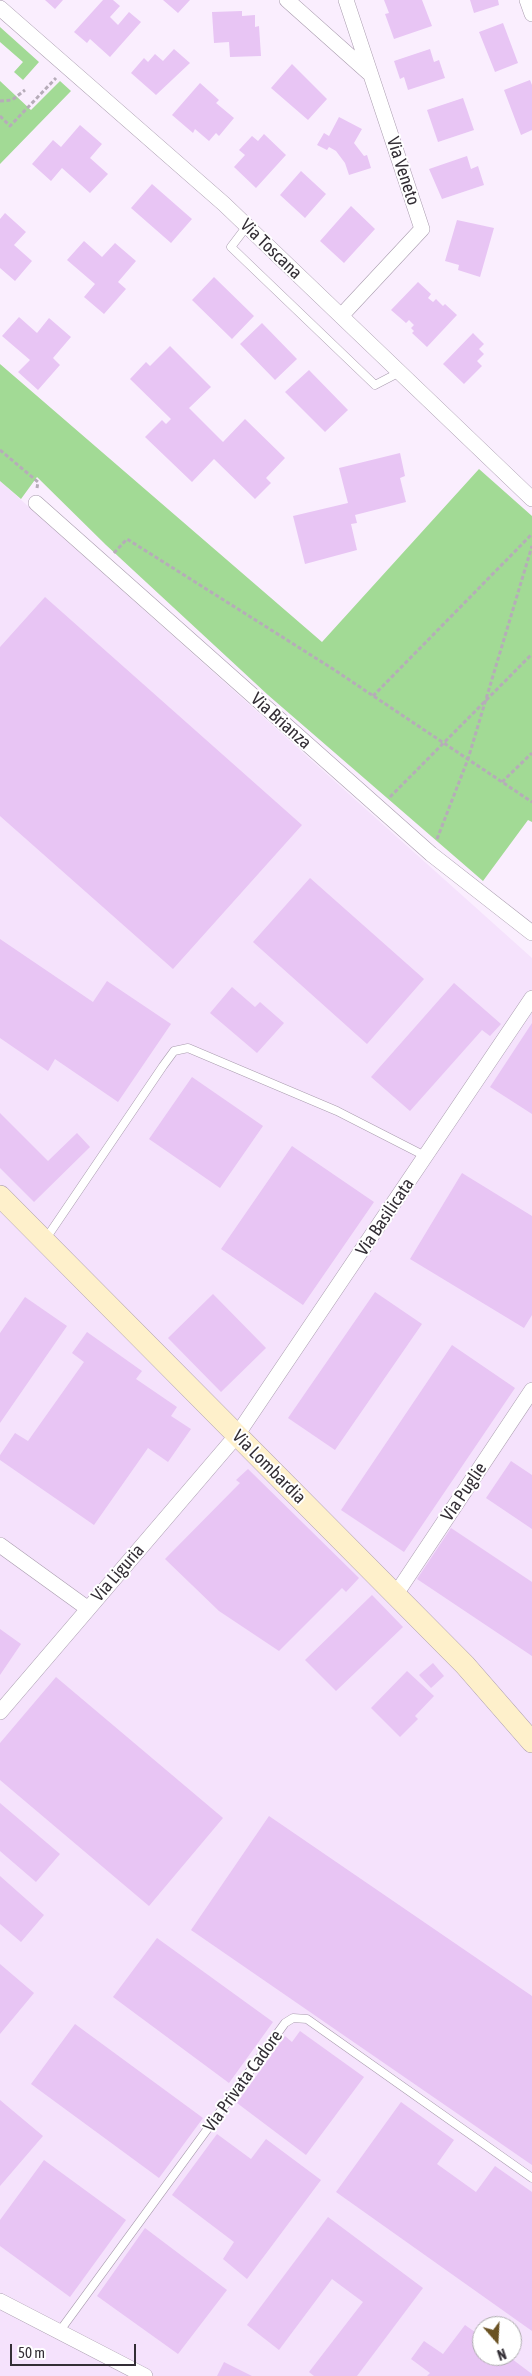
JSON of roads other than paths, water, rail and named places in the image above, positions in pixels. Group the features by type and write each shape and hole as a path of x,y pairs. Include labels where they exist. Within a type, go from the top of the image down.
{"street":[{"path":"287,0 371,74"},
{"name":"Via Veneto","path":"341,316 422,229 346,0"},
{"name":"Via Toscana","path":"0,8 247,226 532,499"},
{"name":"Via Brianza","path":"36,503 431,854 532,933"},
{"name":"Via Basilicata","path":"237,1435 532,998"},
{"name":"Via Lombardia","path":"0,1196 396,1594 529,1731"},
{"name":"Via Puglie","path":"396,1594 532,1390"},
{"name":"Via Liguria","path":"0,1712 87,1608 237,1435"},
{"path":"0,1545 87,1608"},
{"path":"0,2301 145,2376"}],"lane":[{"path":"247,226 231,247 375,385 400,372"},
{"path":"44,1241 174,1051 188,1048 337,1111 426,1156"},
{"name":"Via Privata Cadore","path":"60,2332 285,2023 293,2018 307,2020 532,2178"}]}
